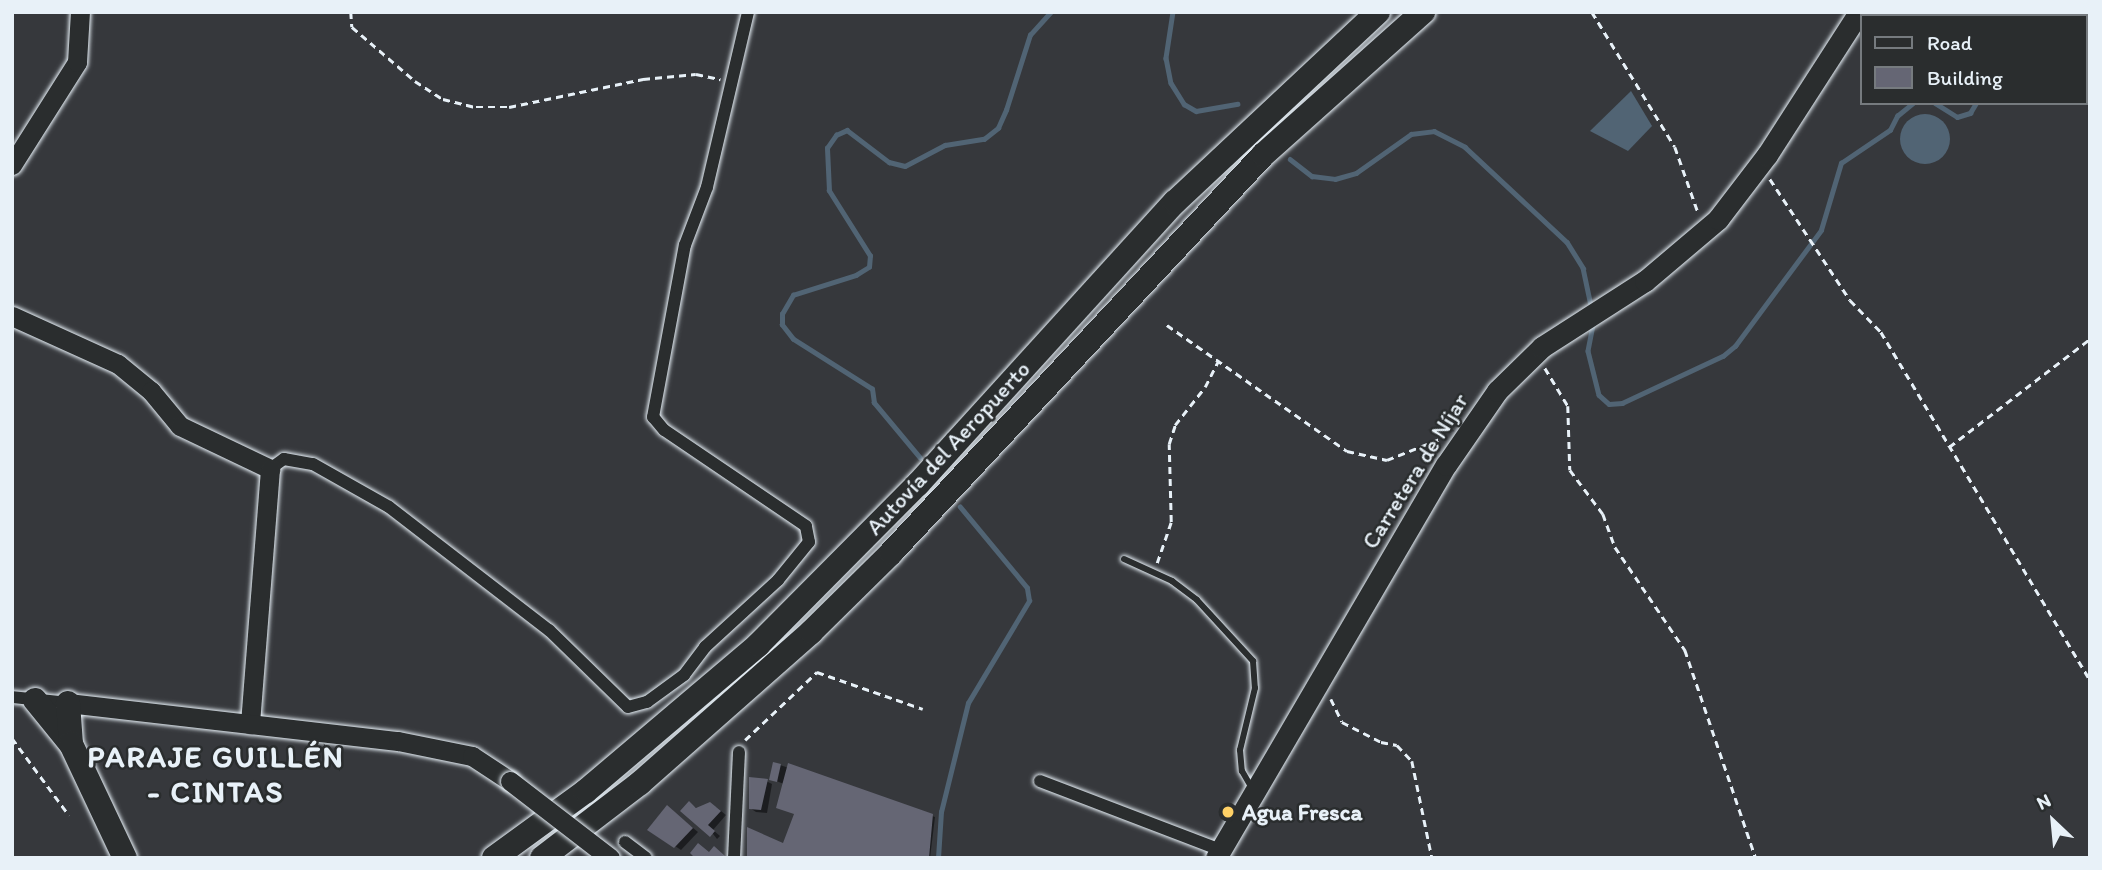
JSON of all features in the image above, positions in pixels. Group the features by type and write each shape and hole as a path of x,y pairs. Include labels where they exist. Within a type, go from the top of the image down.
{"highway":[{"name":"Autovía del Aeropuerto","path":"494,858 586,791 758,645 858,547 1175,202 1378,12"},
{"name":"Autovía del Aeropuerto","path":"542,858 640,783 811,632 891,554 1263,155 1423,12"},
{"path":"24,699 71,744 125,858"},
{"path":"68,703 71,744"},
{"path":"561,858 640,783"},
{"path":"473,858 586,791"}],"main road":[{"name":"Carretera de Níjar","path":"1219,854 1470,426 1497,391 1542,347 1646,281 1704,232 1761,164 1859,12"}],"street":[{"path":"12,164 77,62 80,12"},
{"path":"270,469 285,459 313,464 389,507 549,630 628,706 647,702 684,675 705,647 778,580 809,542 806,526 664,430 653,417 685,245 707,187 748,12"},
{"path":"12,316 118,364 151,391 180,426 270,469"},
{"path":"250,724 270,469"},
{"path":"24,699 398,741 472,756 510,781 610,858"},
{"path":"733,858 739,752"},
{"path":"1040,781 1219,854"},
{"path":"625,842 646,858"}],"lane":[{"path":"1124,559 1197,600 1253,661 1255,688 1240,750 1242,771 1255,793"}],"path":[{"path":"351,12 352,27 415,81 443,99 476,107 509,107 656,78 696,74 730,81"},
{"path":"1592,12 1675,146 1704,232"},
{"path":"1761,164 1850,300 1881,332 2090,680"},
{"path":"1167,325 1347,451 1365,458 1387,460 1470,426"},
{"path":"1949,447 2090,339"},
{"path":"1542,347 1545,368 1567,406 1570,470 1602,514 1615,547 1685,650 1756,858"},
{"path":"1153,573 1171,522 1169,444 1175,425 1205,387 1219,360"},
{"path":"739,752 748,734 817,672 923,709"},
{"path":"1319,682 1342,722 1381,743 1397,746 1412,761 1432,858"},
{"path":"12,737 69,815"}],"water":[{"path":"1631,91 1652,126 1628,151 1590,131"},
{"path":"1925,114 1943,121 1950,139 1943,157 1925,164 1907,157 1900,139 1907,121"}],"building":[{"path":"773,762 781,764 777,782 769,780"},
{"path":"788,763 933,814 929,858 747,858 747,827 783,843 794,814 776,808"},
{"path":"749,777 768,779 761,810 749,809"},
{"path":"689,801 696,808 710,802 721,811 708,825 715,831 710,837 680,811"},
{"path":"667,805 693,828 674,848 647,830"},
{"path":"698,843 709,852 714,846 725,856 695,858 690,853"}],"waterway":[{"path":"920,458 874,403 872,389 793,339 782,325 782,314 793,295 856,275 869,267 870,256 829,191 827,148 836,135 847,130 889,162 905,166 945,145 984,139 998,128 1006,110 1030,35 1051,12"},
{"path":"1173,12 1166,58 1171,83 1184,104 1196,111 1237,104"},
{"path":"1593,325 1588,351 1599,395 1609,404 1622,403 1723,356 1735,346 1821,230 1841,163 1890,130 1897,116 1911,105"},
{"path":"1938,105 1957,117 1970,113 1975,105"},
{"path":"1290,159 1312,176 1335,179 1356,173 1411,134 1434,131 1465,147 1567,242 1583,268 1590,302"},
{"path":"938,858 941,812 968,703 1029,601 1027,588 960,507"}],"place":[{"name":"Agua Fresca","path":"1228,812"}],"district":[{"name":"PARAJE GUILLÉN - CINTAS","path":"216,774"}]}
